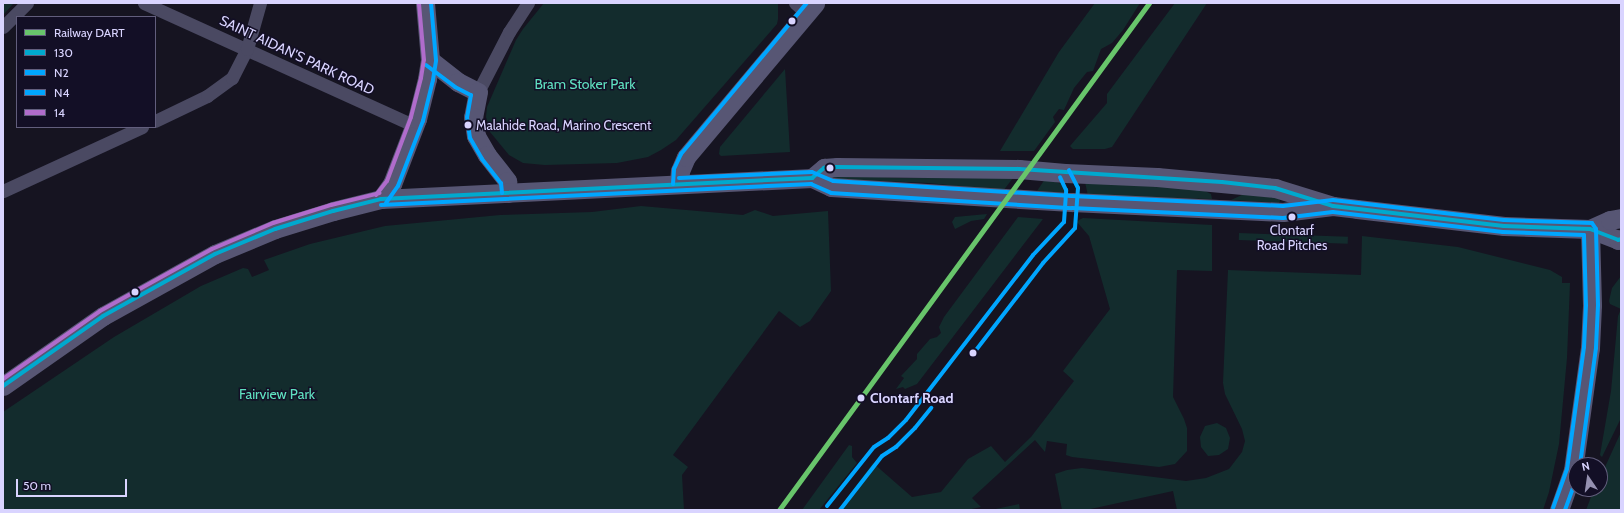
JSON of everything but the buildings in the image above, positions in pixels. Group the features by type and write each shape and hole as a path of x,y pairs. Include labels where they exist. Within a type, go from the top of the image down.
{"main road":[{"path":"381,199 392,184 415,126 430,60 425,3"},
{"path":"679,184 680,171 686,157 805,6"},
{"path":"430,60 458,82 478,92 473,117 476,136 487,156 507,181 508,192"},
{"path":"812,178 824,168 837,167 1019,169 1065,173 1156,176 1275,188 1333,206 1504,226 1590,229 1621,239"},
{"path":"3,386 103,316 215,254 276,229 333,211 381,199 812,178 831,187 1072,202 1283,212 1333,206"},
{"path":"1590,229 1610,220 1621,218"},
{"path":"1559,510 1573,470 1590,348 1592,305 1590,229"}],"street":[{"path":"3,27 27,3"},
{"name":"SAINT AIDAN'S PARK ROAD","path":"144,3 415,126"},
{"path":"156,121 207,96 232,78 237,71 246,49 260,3"},
{"path":"478,92 509,32 528,3"},
{"path":"3,191 140,128"}],"green space":[{"path":"3,3 14,3 3,15"},
{"name":"Bram Stoker Park","path":"544,3 778,3 778,19 777,24 676,140 661,150 648,157 617,163 545,165 523,163 509,155 490,132 486,117 487,107 516,40"},
{"path":"1095,3 1140,3 1123,30 1112,43 1101,49 1093,71 1087,72 1074,88 1064,110 1059,109 1053,117 1055,122 1034,151 1000,151 1059,52"},
{"path":"1175,3 1207,3 1112,147 1105,149 1073,149 1070,146 1107,103 1107,94"},
{"path":"785,69 790,152 721,156 719,154 720,147"},
{"path":"832,175 902,178 1013,178 1003,191 929,183 832,179"},
{"path":"1045,179 1062,184 1065,194 1035,194"},
{"path":"1085,182 1201,189 1211,194 1212,199 1088,196"},
{"path":"1244,194 1279,198 1280,201 1279,203 1231,200"},
{"name":"Fairview Park","path":"641,206 743,215 755,210 773,216 828,211 831,291 810,321 800,327 779,311 673,455 688,467 682,475 684,510 3,510 3,412 114,337 201,286 243,268 248,269 252,277 269,270 264,260 310,244 385,226 500,215 592,212"},
{"path":"987,214 984,219 971,221 955,229 952,222 955,217"},
{"path":"1018,217 1043,219 917,384 905,389 903,387 896,389 904,378 901,376 917,359 917,354 930,339 937,337 941,333 939,327 944,317"},
{"path":"1083,218 1212,225 1212,271 1177,270 1173,397 1187,428 1187,451 1175,464 1159,467 1072,457 1066,455 1067,444 1047,441 1045,452 1035,440 972,498 981,507 967,510 838,510 873,463 912,497 941,492 968,459 991,446 1005,462 1031,437 1074,381 1063,371 1110,309 1089,236 1077,222"},
{"path":"1239,233 1348,237 1348,244 1239,240"},
{"path":"1362,236 1458,247 1550,270 1562,277 1562,283 1570,283 1567,358 1559,444 1549,492 1543,510 1177,510 1173,491 1086,510 1062,510 1055,474 1067,470 1082,468 1186,481 1206,478 1229,469 1242,452 1245,441 1242,429 1225,394 1223,383 1228,270 1361,275"},
{"path":"1621,276 1621,309 1610,304 1609,301 1612,288"},
{"path":"1621,309 1621,418 1602,457 1600,455 1611,391 1618,316"},
{"path":"1217,423 1226,428 1230,438 1228,449 1219,455 1208,456 1201,447 1200,437 1205,426"},
{"path":"1621,432 1621,510 1586,510 1591,497 1608,497 1608,460"},
{"path":"849,445 852,446 852,457 857,463 819,510 802,510"},
{"path":"1019,504 1020,510 991,510"}],"rail line":[{"name":"DART","path":"779,510 1149,3"}],"transit line":[{"name":"N2","path":"386,203 398,186 423,121 433,80 436,60 431,3"},
{"name":"N4","path":"673,184 674,169 681,154 807,3"},
{"name":"14","path":"376,195 387,181 411,117 421,78 424,60 419,4"},
{"name":"N2","path":"426,65 455,87 471,95 467,117 470,138 482,159 501,183 502,193"},
{"name":"130","path":"3,386 103,316 215,254 275,229 333,211 381,199 812,178 824,168 837,167 1019,169 1222,182 1275,188 1333,206 1504,226 1590,229 1618,240 1621,239"},
{"name":"N2","path":"973,354 1043,263 1075,228 1078,188 1069,170"},
{"name":"N4","path":"679,178 812,172 833,181 1072,196 1283,206 1333,200 1504,220 1592,223 1596,229 1598,305 1596,348 1581,457"},
{"name":"N4","path":"827,506 874,447 888,438 906,420 1033,255 1064,222 1066,190 1060,177"},
{"name":"N2","path":"381,205 811,184 831,193 1072,208 1283,218 1333,212 1503,232 1584,235 1586,305 1584,347 1567,469 1553,508"},
{"name":"14","path":"3,379 100,311 212,249 273,223 331,205 380,193"},
{"name":"N2","path":"840,510 882,456 896,447 915,428 931,408"},
{"name":"N4","path":"1565,510 1570,497"}],"place":[{"name":"Malahide Road, Marino Crescent","path":"468,125"},
{"name":"Clontarf Road Pitches","path":"1292,217"},
{"name":"Clontarf Road","path":"861,398"}]}
